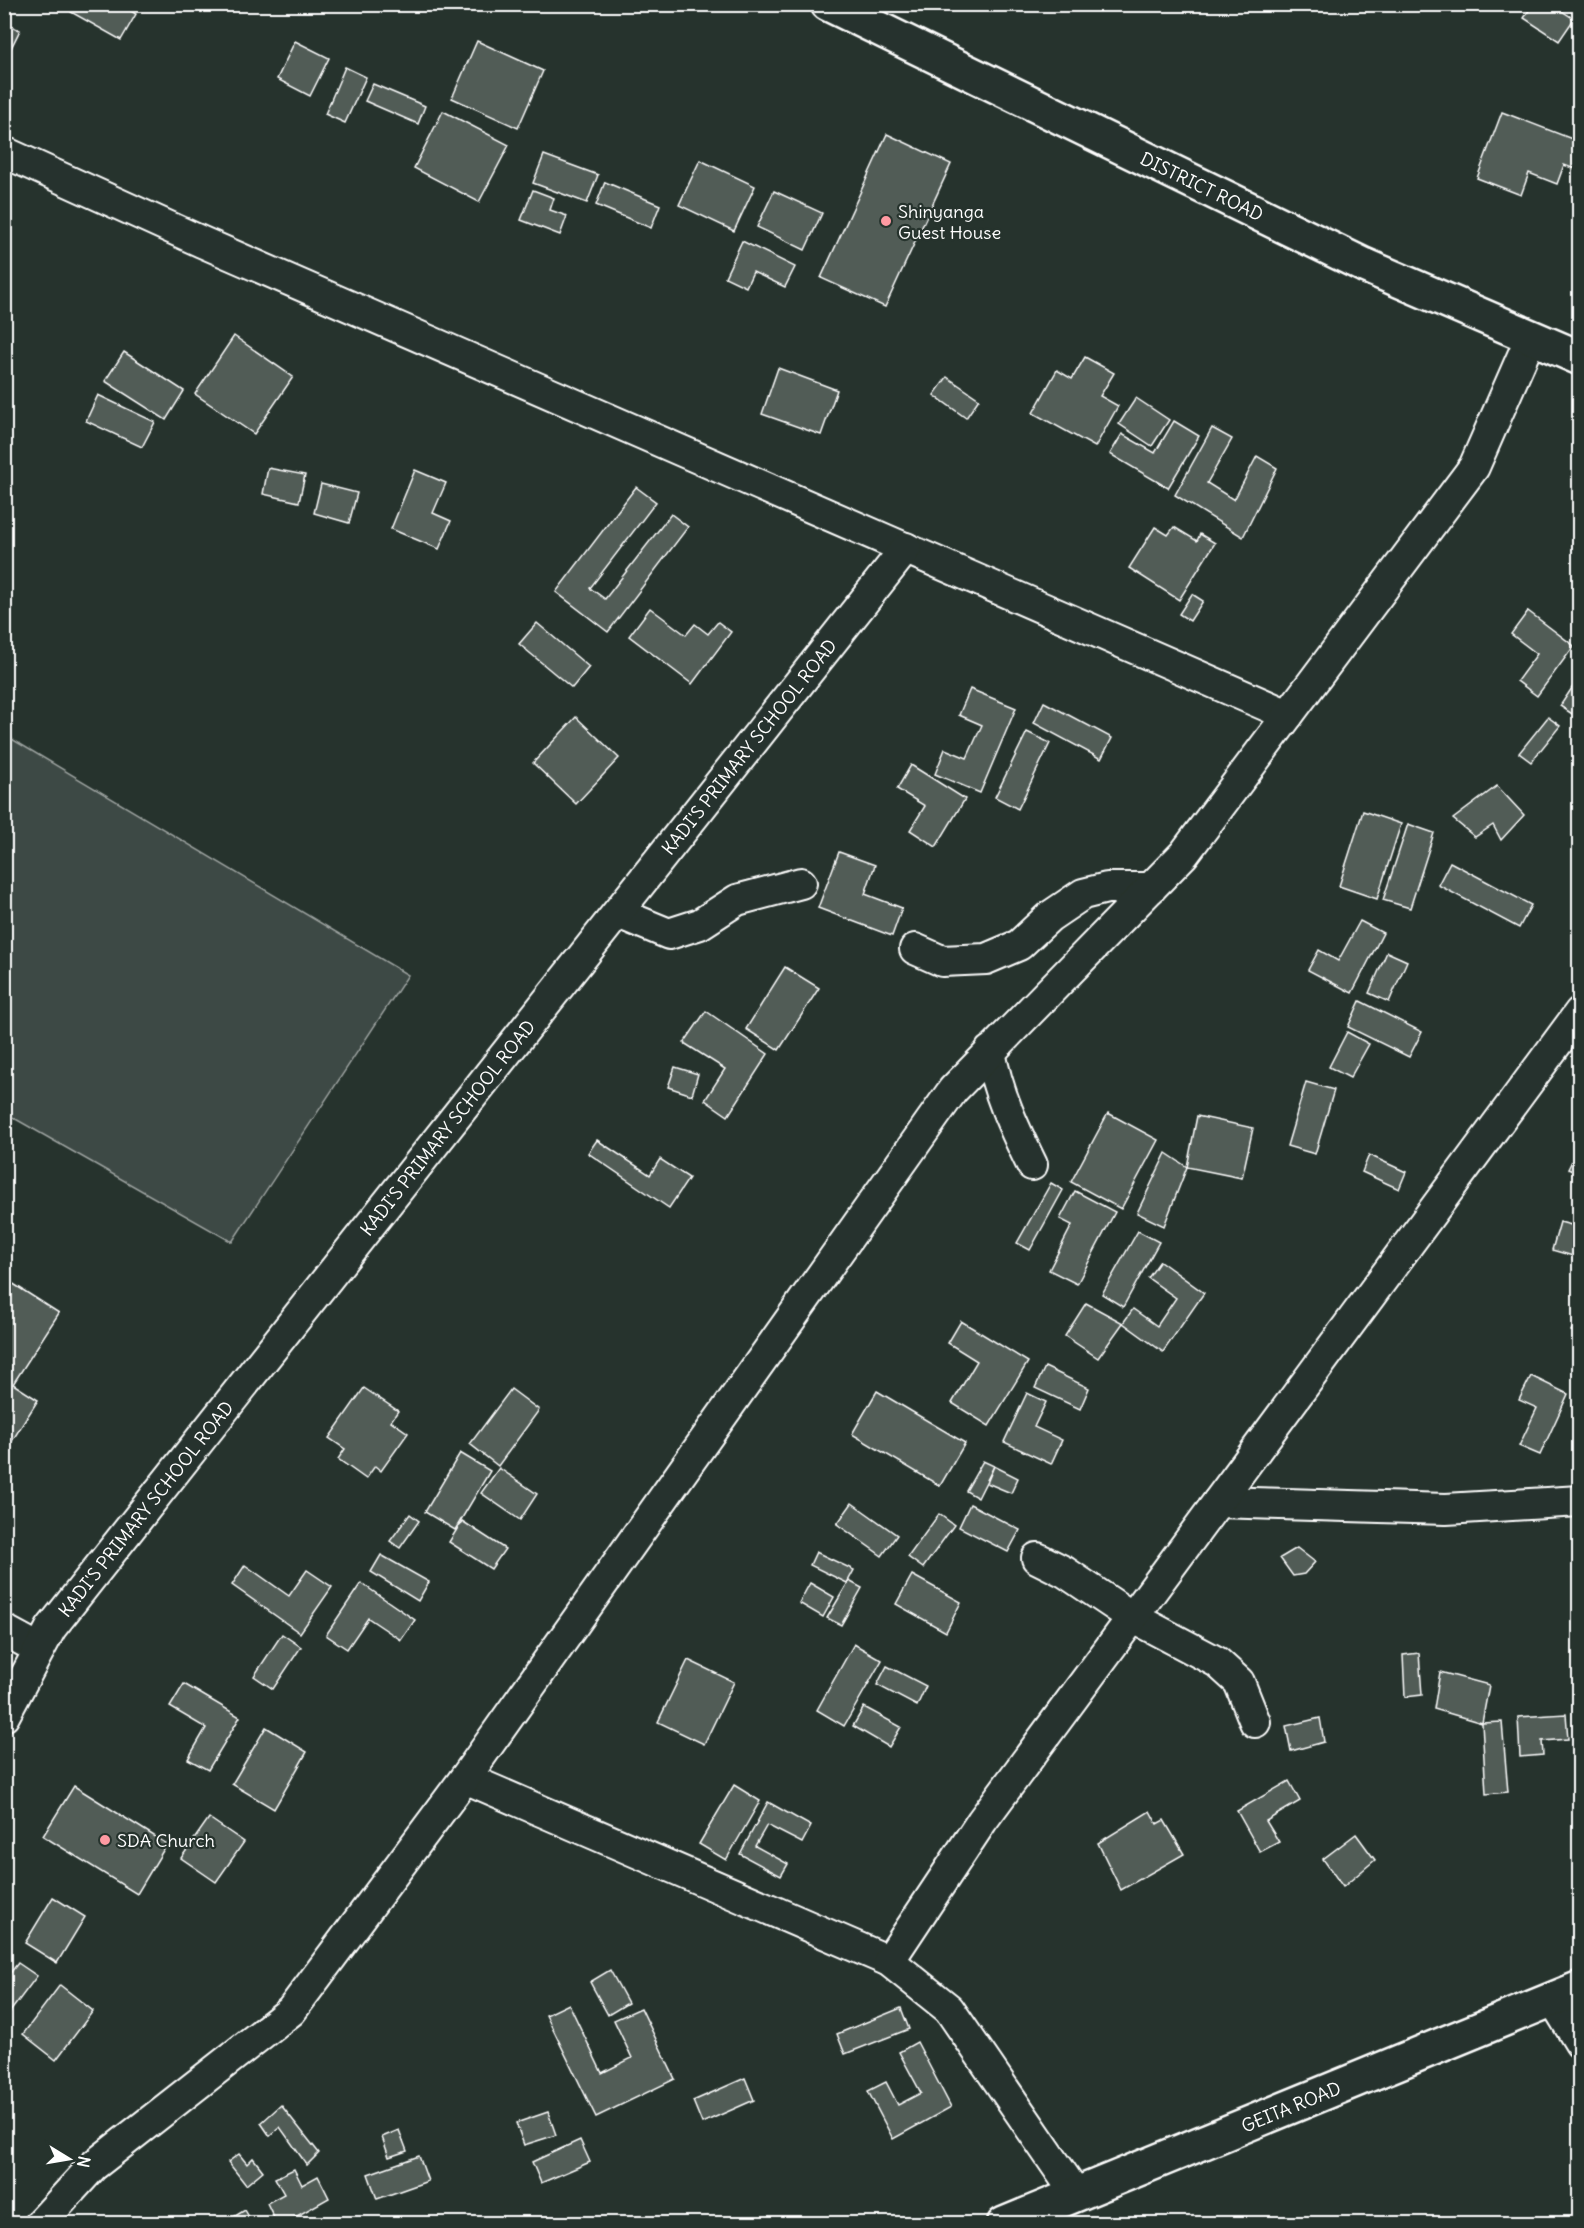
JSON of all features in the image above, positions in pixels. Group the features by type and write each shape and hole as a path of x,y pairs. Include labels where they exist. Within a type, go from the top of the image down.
{"street":[{"name":"DISTRICT ROAD","path":"828,4 1364,265 1580,358"},
{"path":"4,152 202,242 1288,715"},
{"path":"40,2223 93,2166 291,2011 465,1778 953,1090 1184,854 1474,466 1531,337"},
{"name":"KADI'S PRIMARY SCHOOL ROAD","path":"4,1716 51,1628 906,548"},
{"path":"618,913 669,934 700,924 737,900 801,883"},
{"path":"915,949 942,961 986,959 1019,945 1049,917 1083,894 1107,888 1151,888"},
{"path":"888,1961 982,1821 1580,1012"},
{"path":"990,1051 994,1076 1009,1118 1032,1165"},
{"path":"1218,1502 1446,1509 1580,1501"},
{"path":"1037,1558 1065,1572 1132,1617 1217,1662 1239,1682 1255,1722"},
{"path":"4,1630 39,1649"},
{"path":"465,1778 888,1961 949,2009 1076,2194"},
{"path":"1566,1994 1580,2043"},
{"name":"GEITA ROAD","path":"1004,2223 1566,1994"}],"shaded area":[{"path":"5,735 408,975 232,1242 5,1113"}],"building":[{"path":"75,4 120,4 136,14 121,40 71,12"},
{"path":"1533,4 1562,4 1559,9 1574,19 1559,41 1524,18"},
{"path":"4,23 20,30 8,54 4,52"},
{"path":"295,41 329,58 310,96 277,79"},
{"path":"477,41 543,71 518,128 452,98"},
{"path":"345,67 366,77 345,123 325,114"},
{"path":"373,84 425,106 418,124 365,101"},
{"path":"443,111 509,145 479,202 414,168"},
{"path":"1502,112 1580,142 1580,171 1564,165 1557,184 1529,173 1521,195 1477,178"},
{"name":"Shinyanga Guest House","path":"887,134 951,164 885,307 821,278"},
{"path":"544,155 598,175 587,203 533,183"},
{"path":"700,160 755,186 734,231 679,205"},
{"path":"605,182 660,205 651,228 596,205"},
{"path":"533,190 554,198 550,210 567,216 560,235 521,220"},
{"path":"774,191 822,213 805,250 757,227"},
{"path":"742,241 795,267 785,287 753,272 746,287 725,277"},
{"path":"234,336 293,377 254,434 195,394"},
{"path":"124,352 184,391 166,420 105,381"},
{"path":"1085,357 1114,373 1100,396 1118,406 1095,447 1033,413 1057,370 1072,379"},
{"path":"778,368 837,390 821,435 762,414"},
{"path":"947,377 979,399 966,418 934,395"},
{"path":"98,395 155,422 142,447 86,421"},
{"path":"1136,398 1169,420 1152,446 1119,424"},
{"path":"1174,421 1199,436 1168,488 1110,454 1122,434 1155,453"},
{"path":"1212,428 1232,439 1207,483 1234,500 1257,456 1277,468 1243,537 1175,495"},
{"path":"268,468 305,475 299,502 263,494"},
{"path":"415,470 446,483 433,513 451,521 439,549 391,529"},
{"path":"321,484 357,493 349,523 314,513"},
{"path":"636,487 656,502 590,588 605,599 671,514 688,527 608,632 556,592"},
{"path":"1155,527 1168,535 1174,527 1197,541 1200,534 1215,543 1179,600 1129,568"},
{"path":"1192,594 1203,601 1190,621 1179,614"},
{"path":"650,608 686,635 695,624 708,634 718,622 731,632 692,684 629,636"},
{"path":"1528,611 1574,646 1537,696 1517,681 1537,654 1511,634"},
{"path":"537,623 589,667 572,688 519,644"},
{"path":"1580,676 1580,719 1560,706"},
{"path":"970,689 1016,708 980,793 935,774 945,749 967,758 982,725 959,715"},
{"path":"1044,702 1112,738 1101,759 1034,723"},
{"path":"576,717 619,758 576,804 533,763"},
{"path":"1548,717 1560,726 1531,762 1519,753"},
{"path":"1027,732 1050,743 1018,809 995,797"},
{"path":"911,765 965,799 936,847 910,830 925,806 897,789"},
{"path":"1497,786 1524,815 1501,840 1493,825 1475,837 1453,819"},
{"path":"1363,811 1401,824 1377,899 1339,886"},
{"path":"1408,824 1434,833 1410,908 1383,900"},
{"path":"839,852 875,865 865,894 902,908 892,936 818,908"},
{"path":"1450,862 1531,905 1519,928 1438,885"},
{"path":"1360,921 1383,933 1352,993 1308,970 1319,950 1338,961"},
{"path":"1387,952 1407,961 1389,1002 1369,993"},
{"path":"785,967 819,988 779,1050 746,1029"},
{"path":"1360,1001 1422,1032 1409,1057 1348,1027"},
{"path":"706,1011 768,1054 728,1116 705,1100 725,1069 684,1043"},
{"path":"1347,1032 1369,1044 1350,1078 1329,1067"},
{"path":"675,1067 698,1074 692,1095 668,1087"},
{"path":"1306,1082 1334,1090 1315,1154 1287,1146"},
{"path":"1108,1113 1158,1140 1121,1209 1071,1182"},
{"path":"1197,1116 1253,1128 1242,1178 1187,1167"},
{"path":"597,1140 650,1175 660,1159 689,1178 669,1208 588,1153"},
{"path":"1166,1153 1187,1167 1164,1226 1137,1213"},
{"path":"1369,1155 1406,1172 1399,1189 1362,1172"},
{"path":"1572,1161 1580,1163 1580,1174 1568,1169"},
{"path":"1051,1183 1063,1190 1030,1250 1017,1243"},
{"path":"1075,1191 1115,1212 1077,1284 1049,1270 1072,1225 1060,1219"},
{"path":"1560,1222 1579,1227 1580,1225 1580,1258 1552,1250"},
{"path":"1138,1231 1159,1242 1123,1307 1102,1294"},
{"path":"1160,1261 1204,1293 1163,1352 1123,1323 1133,1309 1157,1326 1176,1298 1148,1278"},
{"path":"4,1278 59,1313 13,1384 38,1400 7,1449 4,1447"},
{"path":"1086,1303 1123,1323 1098,1358 1065,1336"},
{"path":"1580,1315 1580,1335 1571,1331"},
{"path":"961,1321 1028,1362 989,1426 952,1403 977,1361 948,1343"},
{"path":"1045,1367 1089,1388 1080,1409 1035,1388"},
{"path":"1531,1376 1568,1394 1540,1455 1519,1446 1537,1408 1519,1400"},
{"path":"364,1388 398,1411 391,1421 408,1433 381,1471 375,1466 366,1479 338,1459 345,1449 329,1438"},
{"path":"511,1389 539,1410 498,1466 470,1444"},
{"path":"877,1391 965,1443 940,1486 852,1434"},
{"path":"1027,1393 1046,1402 1034,1427 1062,1440 1051,1464 1004,1442"},
{"path":"460,1453 490,1471 455,1530 425,1512"},
{"path":"983,1461 994,1466 978,1498 966,1491"},
{"path":"994,1466 1018,1478 1011,1493 987,1483"},
{"path":"499,1468 537,1494 520,1520 481,1493"},
{"path":"852,1503 897,1535 882,1556 837,1524"},
{"path":"970,1504 1020,1530 1008,1552 959,1527"},
{"path":"410,1514 419,1521 400,1548 390,1541"},
{"path":"939,1514 954,1525 923,1568 908,1557"},
{"path":"462,1521 505,1549 491,1569 449,1542"},
{"path":"1297,1548 1315,1562 1304,1574 1293,1576 1280,1558"},
{"path":"816,1552 854,1570 847,1583 810,1565"},
{"path":"381,1555 429,1582 418,1601 371,1572"},
{"path":"245,1565 289,1596 307,1570 332,1587 300,1633 232,1585"},
{"path":"912,1575 961,1602 946,1632 896,1604"},
{"path":"849,1581 862,1588 841,1625 827,1618"},
{"path":"361,1583 415,1620 401,1640 368,1618 347,1649 326,1635"},
{"path":"810,1583 834,1597 823,1617 799,1603"},
{"path":"282,1634 301,1647 273,1689 254,1676"},
{"path":"854,1644 882,1660 844,1726 817,1710"},
{"path":"1419,1653 1422,1695 1405,1697 1403,1655"},
{"path":"688,1660 734,1682 704,1744 658,1722"},
{"path":"887,1666 926,1686 917,1706 877,1685"},
{"path":"1440,1672 1489,1685 1482,1723 1434,1709"},
{"path":"184,1684 240,1717 208,1770 188,1759 206,1728 170,1707"},
{"path":"864,1707 901,1727 889,1747 853,1726"},
{"path":"1566,1714 1568,1739 1542,1741 1543,1755 1520,1757 1518,1717"},
{"path":"1320,1718 1324,1742 1291,1751 1286,1726"},
{"path":"1502,1722 1508,1792 1486,1794 1482,1723"},
{"path":"266,1727 307,1752 274,1809 232,1784"},
{"path":"1573,1737 1580,1737 1580,1792 1575,1793"},
{"path":"1289,1781 1300,1801 1266,1821 1279,1842 1260,1852 1237,1811"},
{"path":"734,1785 760,1801 726,1860 699,1844"},
{"name":"SDA Church","path":"74,1786 167,1844 137,1894 43,1836"},
{"path":"768,1802 811,1826 802,1843 767,1825 755,1846 788,1864 781,1876 740,1854"},
{"path":"1150,1811 1157,1824 1164,1820 1184,1854 1121,1890 1098,1843"},
{"path":"209,1818 244,1842 216,1882 181,1858"},
{"path":"1356,1834 1375,1860 1343,1887 1323,1859"},
{"path":"53,1897 85,1917 57,1963 25,1943"},
{"path":"18,1963 37,1976 4,2020 4,1981"},
{"path":"610,1970 628,2003 608,2015 590,1982"},
{"path":"60,1985 93,2011 56,2060 23,2034"},
{"path":"569,2004 602,2073 632,2058 614,2020 641,2008 675,2079 596,2117 546,2015"},
{"path":"901,2008 909,2029 845,2054 837,2034"},
{"path":"917,2042 951,2107 893,2139 868,2091 886,2082 898,2105 921,2093 899,2052"},
{"path":"745,2078 754,2100 702,2123 693,2101"},
{"path":"281,2105 319,2153 307,2165 280,2127 270,2136 261,2123"},
{"path":"548,2112 556,2135 524,2145 516,2123"},
{"path":"399,2130 407,2151 389,2157 382,2137"},
{"path":"580,2140 590,2162 541,2183 532,2162"},
{"path":"239,2154 247,2164 253,2158 263,2171 246,2185 228,2162"},
{"path":"419,2156 428,2181 377,2199 368,2174"},
{"path":"294,2169 302,2185 318,2176 329,2198 283,2224 277,2224 267,2203 284,2194 275,2178"},
{"path":"245,2210 253,2224 222,2224"}],"place":[{"name":"Shinyanga Guest House","path":"886,221"},
{"name":"SDA Church","path":"105,1840"}]}
